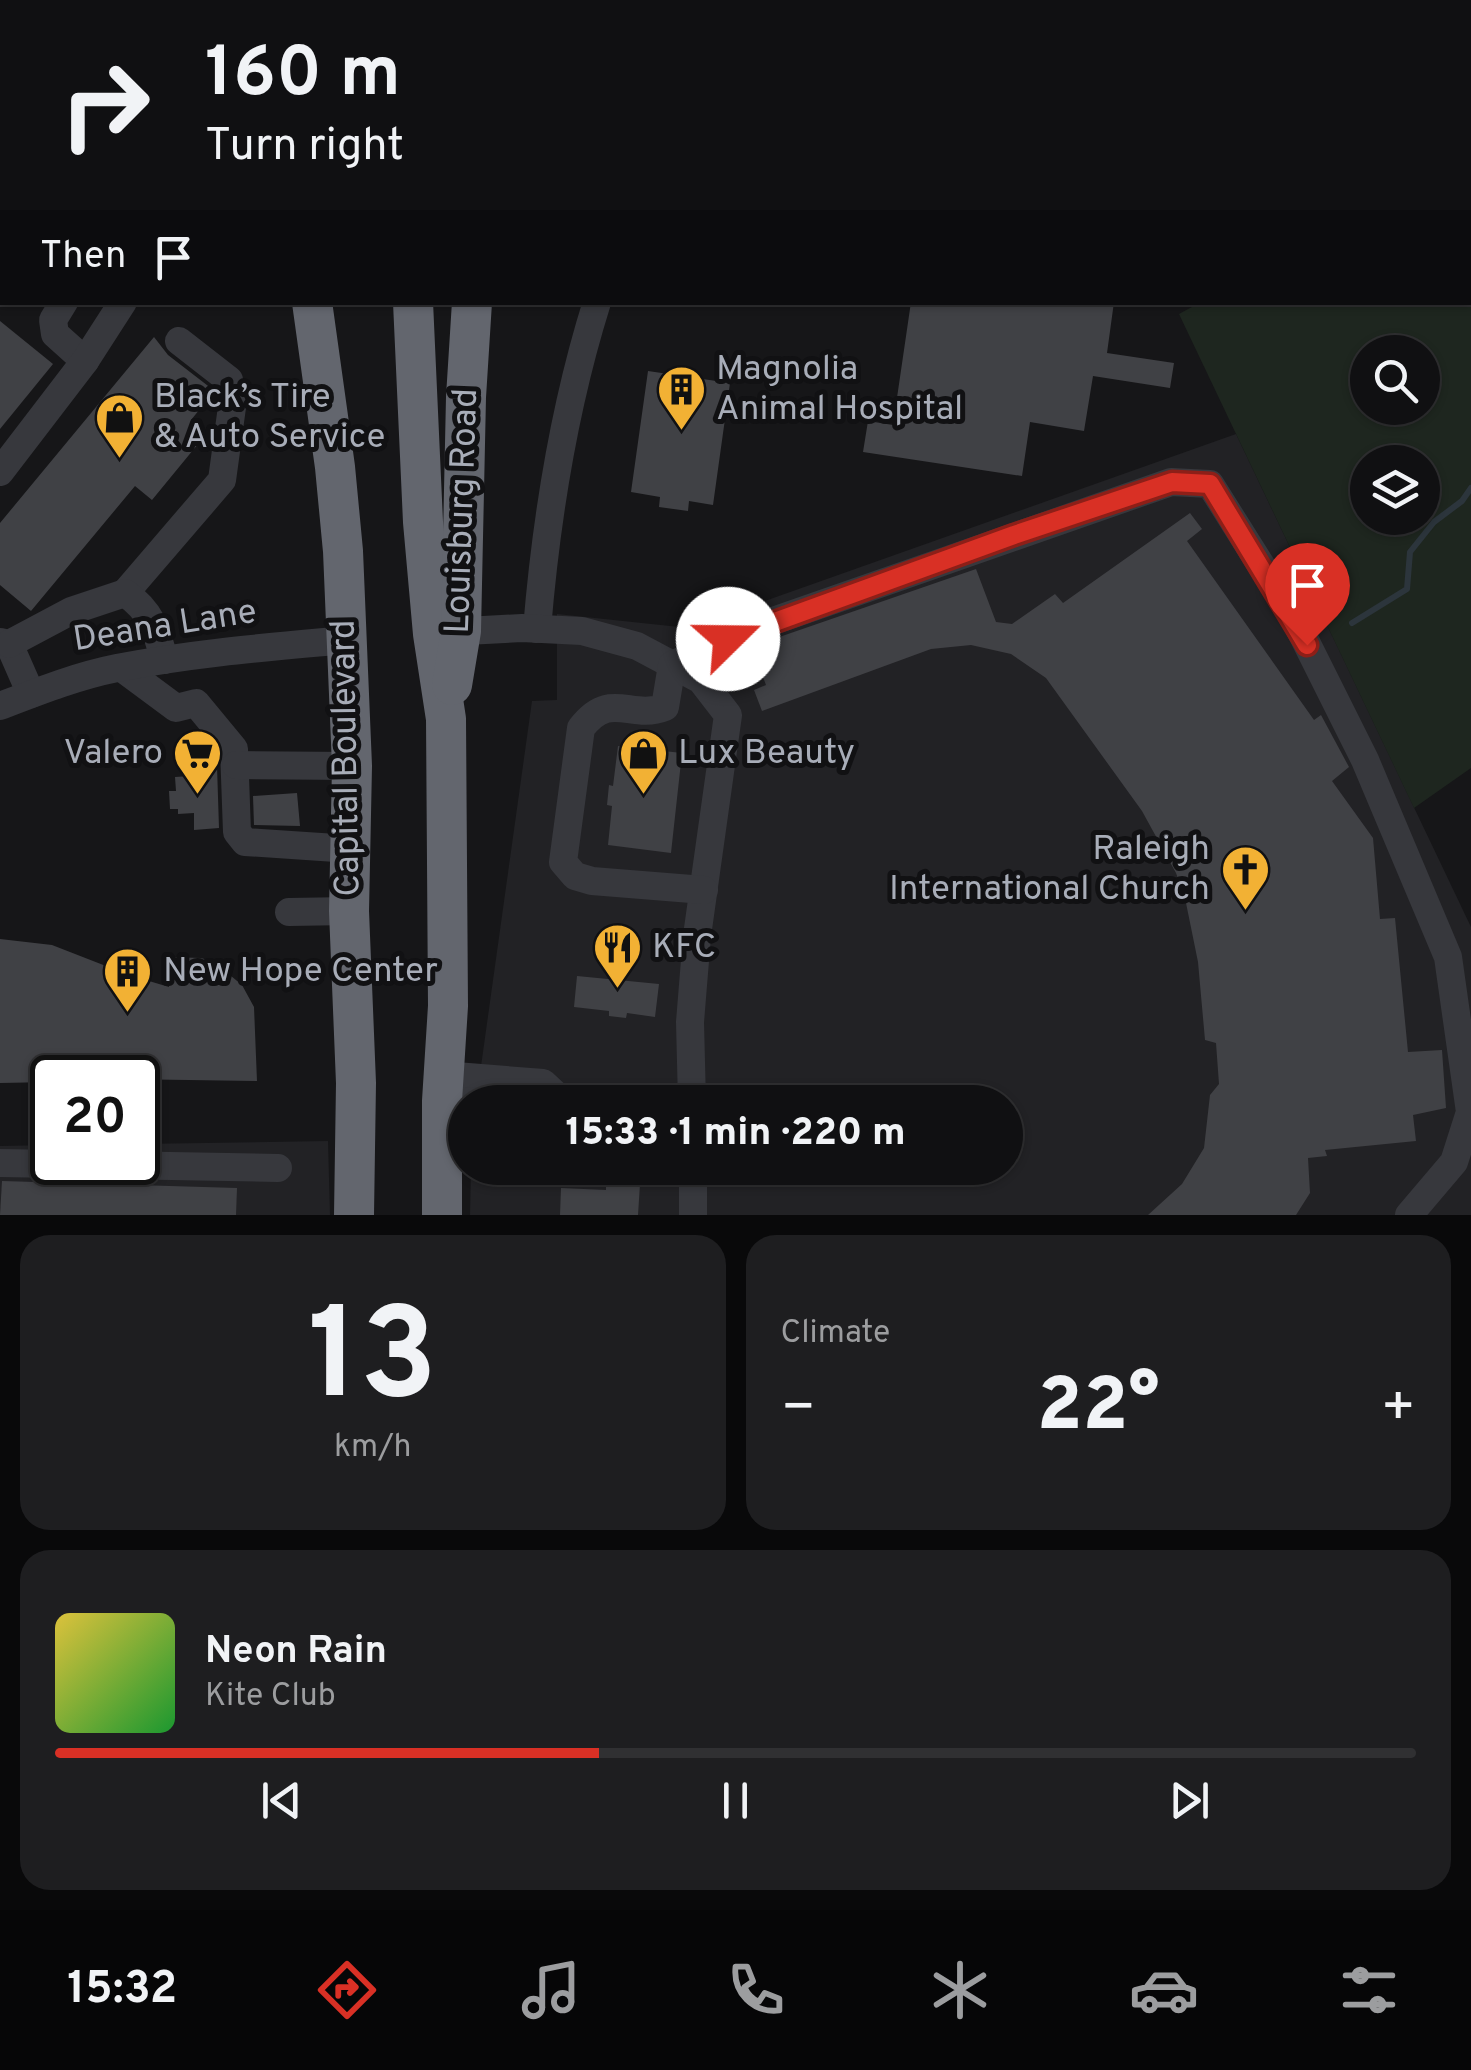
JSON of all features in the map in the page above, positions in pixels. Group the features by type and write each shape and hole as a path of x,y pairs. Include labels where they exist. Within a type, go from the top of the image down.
{"highway":[{"name":"Capital Boulevard","path":"312,305 336,467 347,640 356,1084 354,1215"},
{"path":"413,305 423,522 447,632 448,1006 442,1088 442,1215"},
{"name":"Louisburg Road","path":"447,632 472,305"}],"street":[{"path":"62,305 53,320 55,334 86,361"},
{"path":"0,472 86,361 121,305"},
{"path":"537,629 546,526 582,348 596,305"},
{"path":"31,694 5,643 71,611 124,593 222,480 232,406 229,380 179,341"},
{"path":"672,664 756,626 1154,488 1172,482 1210,484 1293,616 1365,760 1448,958 1470,1112 1454,1162 1409,1215"},
{"path":"124,593 144,606 195,687 196,703 234,748 238,832 245,842 351,849"},
{"path":"447,632 582,631 637,646 701,680 728,715 690,1022 692,1085"},
{"name":"Deana Lane","path":"0,706 122,668 347,640"},
{"path":"672,664 665,707 654,712 611,706 592,712 580,728 563,862 575,876 592,882 704,890"},
{"path":"122,668 176,708 196,703"},
{"path":"236,765 352,766"},
{"path":"289,912 350,910"},
{"path":"503,1085 544,1085"},
{"path":"442,1088 448,1088"},
{"path":"442,1088 448,1090"},
{"path":"0,1163 278,1168"},
{"path":"692,1185 693,1215"}],"shaded area":[{"path":"1196,305 1471,305 1471,768 1414,808 1179,314"},
{"path":"1236,434 1471,927 1471,1215 470,1215 471,1185 1023,1185 1023,1085 478,1085 532,701 557,700 557,614 689,628"},
{"path":"328,1141 330,1215 0,1215 0,1146 30,1145 30,1185 160,1185 160,1144"}],"building":[{"path":"911,305 1114,305 1107,353 1174,363 1170,388 1093,376 1084,431 1030,422 1022,476 863,452 868,421 893,425"},
{"path":"0,321 53,364 0,429"},
{"name":"Black’s Tire & Auto Service","path":"154,337 168,355 212,389 213,393 191,420 207,433 152,500 135,486 31,611 0,585 0,523"},
{"name":"Magnolia Animal Hospital","path":"648,371 730,383 713,505 689,501 688,511 659,507 660,497 631,492"},
{"path":"1190,513 1202,529 1187,541 1314,720 1321,715 1349,767 1332,781 1373,838 1380,919 1395,918 1408,1052 1442,1050 1446,1108 1413,1115 1416,1141 1325,1150 1327,1156 1308,1158 1310,1193 1296,1215 1148,1215 1182,1184 1204,1148 1210,1095 1219,1084 1216,1043 1205,1040 1198,962 1176,873 1142,811 1046,678 1011,654 971,645 931,649 762,711 754,690 766,685 752,648 762,643 976,569 996,622 1012,624 1055,594 1063,603"},
{"name":"Lux Beauty","path":"618,746 682,753 671,853 608,845 612,806 607,805 609,785 613,786"},
{"name":"Valero","path":"217,766 219,828 194,830 194,813 178,814 178,809 170,809 169,791 176,791 175,777 190,776 190,768"},
{"name":"Valero","path":"297,793 300,826 254,825 253,796"},
{"name":"New Hope Center","path":"0,939 52,945 169,987 169,957 201,958 214,962 242,985 254,1007 257,1081 160,1080 160,1055 30,1055 30,1082 0,1083"},
{"name":"KFC","path":"577,976 659,984 655,1017 627,1013 626,1018 609,1016 609,1011 574,1007"},
{"path":"2,1181 30,1182 30,1185 237,1188 236,1215 0,1215"},
{"path":"606,1185 640,1185 638,1215 560,1215 561,1188 606,1190"}],"waterway":[{"path":"1352,623 1407,589 1410,552 1434,522 1462,501 1471,488"}],"place":[{"name":"Magnolia Animal Hospital","path":"681,432"},
{"name":"Black’s Tire & Auto Service","path":"119,460"},
{"name":"Valero","path":"198,796"},
{"name":"Lux Beauty","path":"643,796"},
{"name":"Raleigh International Church","path":"1245,912"},
{"name":"KFC","path":"617,990"},
{"name":"New Hope Center","path":"128,1014"}],"route":[{"path":"728,639 1172,482 1210,484 1307,645"}]}
